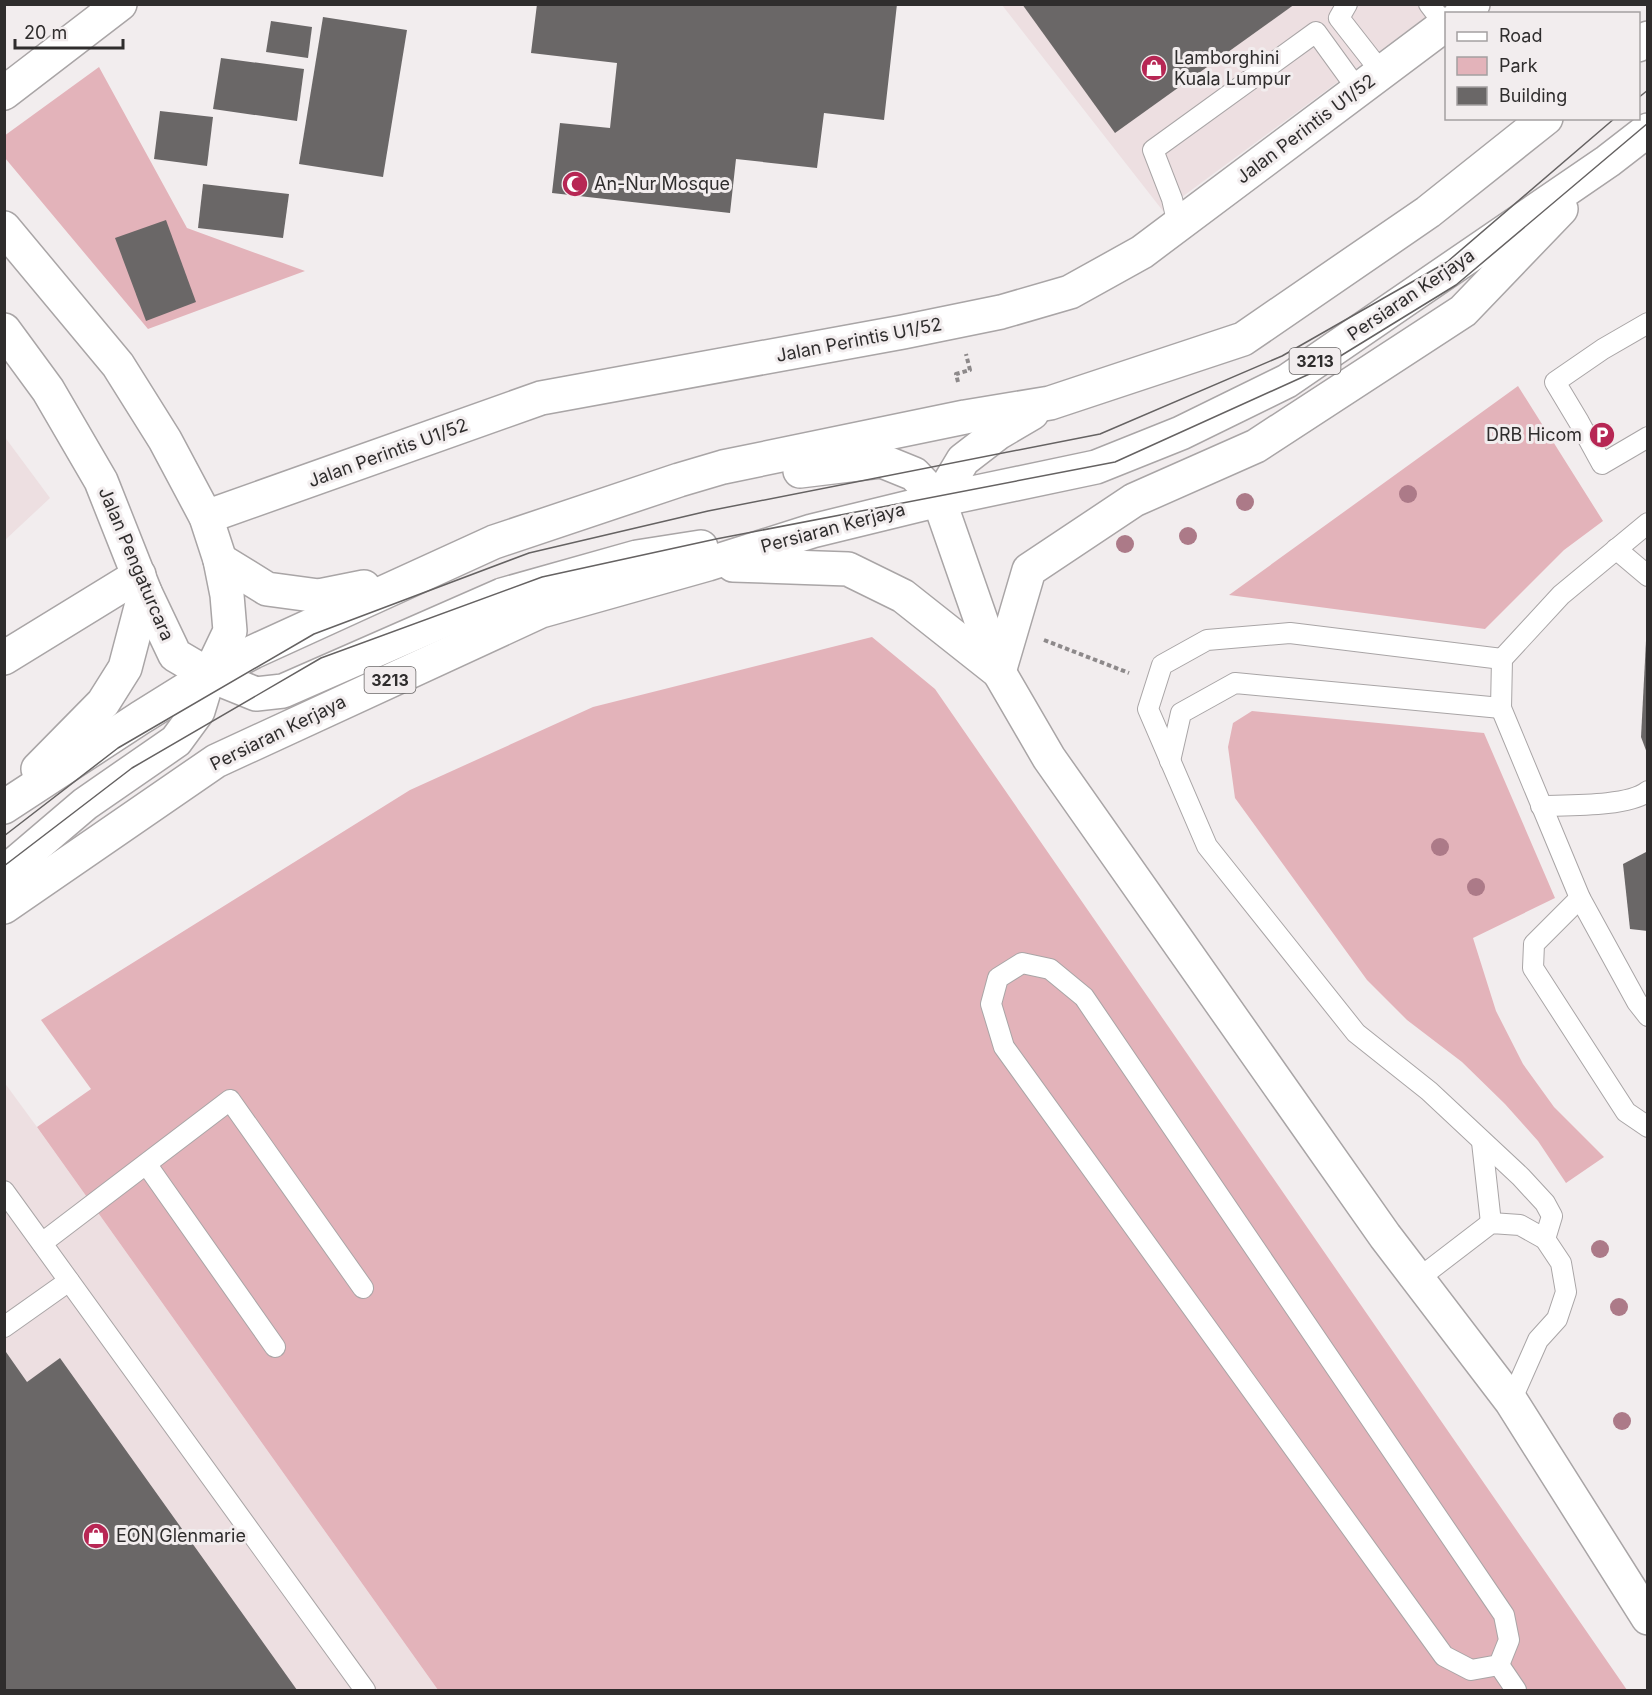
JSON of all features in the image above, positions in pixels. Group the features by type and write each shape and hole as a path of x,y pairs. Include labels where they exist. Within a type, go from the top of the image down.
{"main road":[{"path":"4,93 120,4"},
{"name":"Jalan Perintis U1/52","path":"1456,12 1473,4"},
{"name":"Jalan Perintis U1/52","path":"206,517 541,398 958,321 1001,312 1070,292 1142,252 1370,81 1445,17"},
{"path":"4,807 209,675 253,652 494,542 723,467 965,417 1050,402 1243,339 1428,212 1543,120"},
{"name":"Persiaran Kerjaya","path":"12,891 216,761 541,611 708,564 812,531 939,500 1096,467 1181,433 1287,381 1608,161 1647,130"},
{"path":"999,672 1029,570 1134,500 1256,446 1463,311 1608,161"},
{"path":"4,228 118,365 165,440 206,517 220,560 227,595 230,631 209,675 198,711 176,741 85,804 12,891"},
{"name":"Jalan Pengaturcara","path":"4,330 48,390 101,481 142,583 175,655 209,675 256,694 283,691 502,595 637,557 812,531"},
{"path":"939,500 963,460 998,433 1050,402"},
{"path":"679,480 808,470 882,460 914,474 939,500 999,672 1048,758 1385,1236 1511,1401 1647,1618"},
{"path":"220,560 267,589 319,596 427,573"},
{"path":"708,564 848,569 903,596 999,672"},
{"path":"4,658 142,583"},
{"path":"4,802 103,703 125,668 142,583"}],"lane":[{"path":"1347,4 1339,18 1370,81"},
{"path":"1178,225 1172,199 1153,150 1316,32 1370,81"},
{"path":"1647,323 1603,349 1555,382 1602,464 1647,436"},
{"path":"1647,523 1561,595 1502,659 1501,708 1580,898 1647,1016"},
{"path":"1616,549 1647,576"},
{"path":"1502,659 1290,633 1207,640 1162,665 1148,709 1208,846 1356,1033 1429,1091 1521,1177 1545,1203 1552,1216 1545,1239"},
{"path":"1170,761 1181,713 1235,683 1501,708"},
{"path":"1542,807 1613,803 1642,796 1647,791"},
{"path":"4,921 12,891"},
{"path":"1580,898 1534,944 1533,968 1626,1112 1647,1127"},
{"path":"1499,1665 1471,1671 1444,1656 1004,1047 991,1004 998,978 1022,963 1050,969 1084,998 1504,1615 1509,1640 1499,1665 1512,1690"},
{"path":"42,1243 230,1100 363,1288"},
{"path":"1482,1142 1491,1223"},
{"path":"147,1165 275,1347"},
{"path":"4,1191 365,1690"},
{"path":"1418,1279 1491,1223 1520,1225 1545,1239 1561,1263 1566,1292 1557,1319 1538,1340 1511,1401"},
{"path":"4,1327 69,1281"}],"path":[{"path":"958,321 970,370 956,374 965,417"},
{"path":"1035,637 1156,684"}],"shaded area":[{"path":"1002,5 1442,5 1163,211"},
{"path":"4,436 50,498 5,540 4,540"},
{"path":"4,1082 37,1127 438,1690 5,1690"}],"green space":[{"path":"99,67 187,228 305,271 148,329 5,158 4,136"},
{"path":"1518,386 1603,521 1564,550 1485,629 1229,595"},
{"path":"872,637 935,689 1627,1690 438,1690 37,1127 91,1089 41,1020 410,790 593,707"},
{"path":"1252,711 1484,733 1555,898 1473,938 1496,1011 1523,1064 1554,1107 1604,1157 1566,1183 1538,1141 1505,1104 1462,1062 1407,1020 1367,980 1235,798 1228,747 1233,723"}],"building":[{"path":"537,4 897,4 884,120 824,113 817,168 736,159 730,213 552,193 560,123 610,128 617,63 531,53"},
{"path":"1022,4 1295,4 1115,133"},
{"path":"323,17 407,30 383,177 299,164"},
{"path":"271,21 312,27 308,58 266,52"},
{"path":"221,58 304,69 297,121 213,109"},
{"path":"160,111 213,117 207,166 154,159"},
{"path":"203,184 289,194 283,238 198,228"},
{"path":"166,220 196,302 146,321 115,238"},
{"path":"1646,641 1648,641 1647,753 1641,737"},
{"path":"1648,851 1648,931 1630,929 1623,864"},
{"name":"EON Glenmarie","path":"6,1352 27,1382 60,1358 297,1690 5,1690"}],"tram line":[{"path":"1640,96 1648,90"},
{"path":"4,836 118,748 314,634 529,553 708,511 1100,434 1282,356 1447,262 1613,120"},
{"path":"4,866 132,768 321,658 542,577 716,539 1115,462 1316,371 1456,285 1648,123"}],"place":[{"name":"Lamborghini Kuala Lumpur","path":"1154,68"},
{"name":"An-Nur Mosque","path":"575,184"},
{"name":"DRB Hicom","path":"1602,435"},
{"name":"EON Glenmarie","path":"96,1536"}]}
